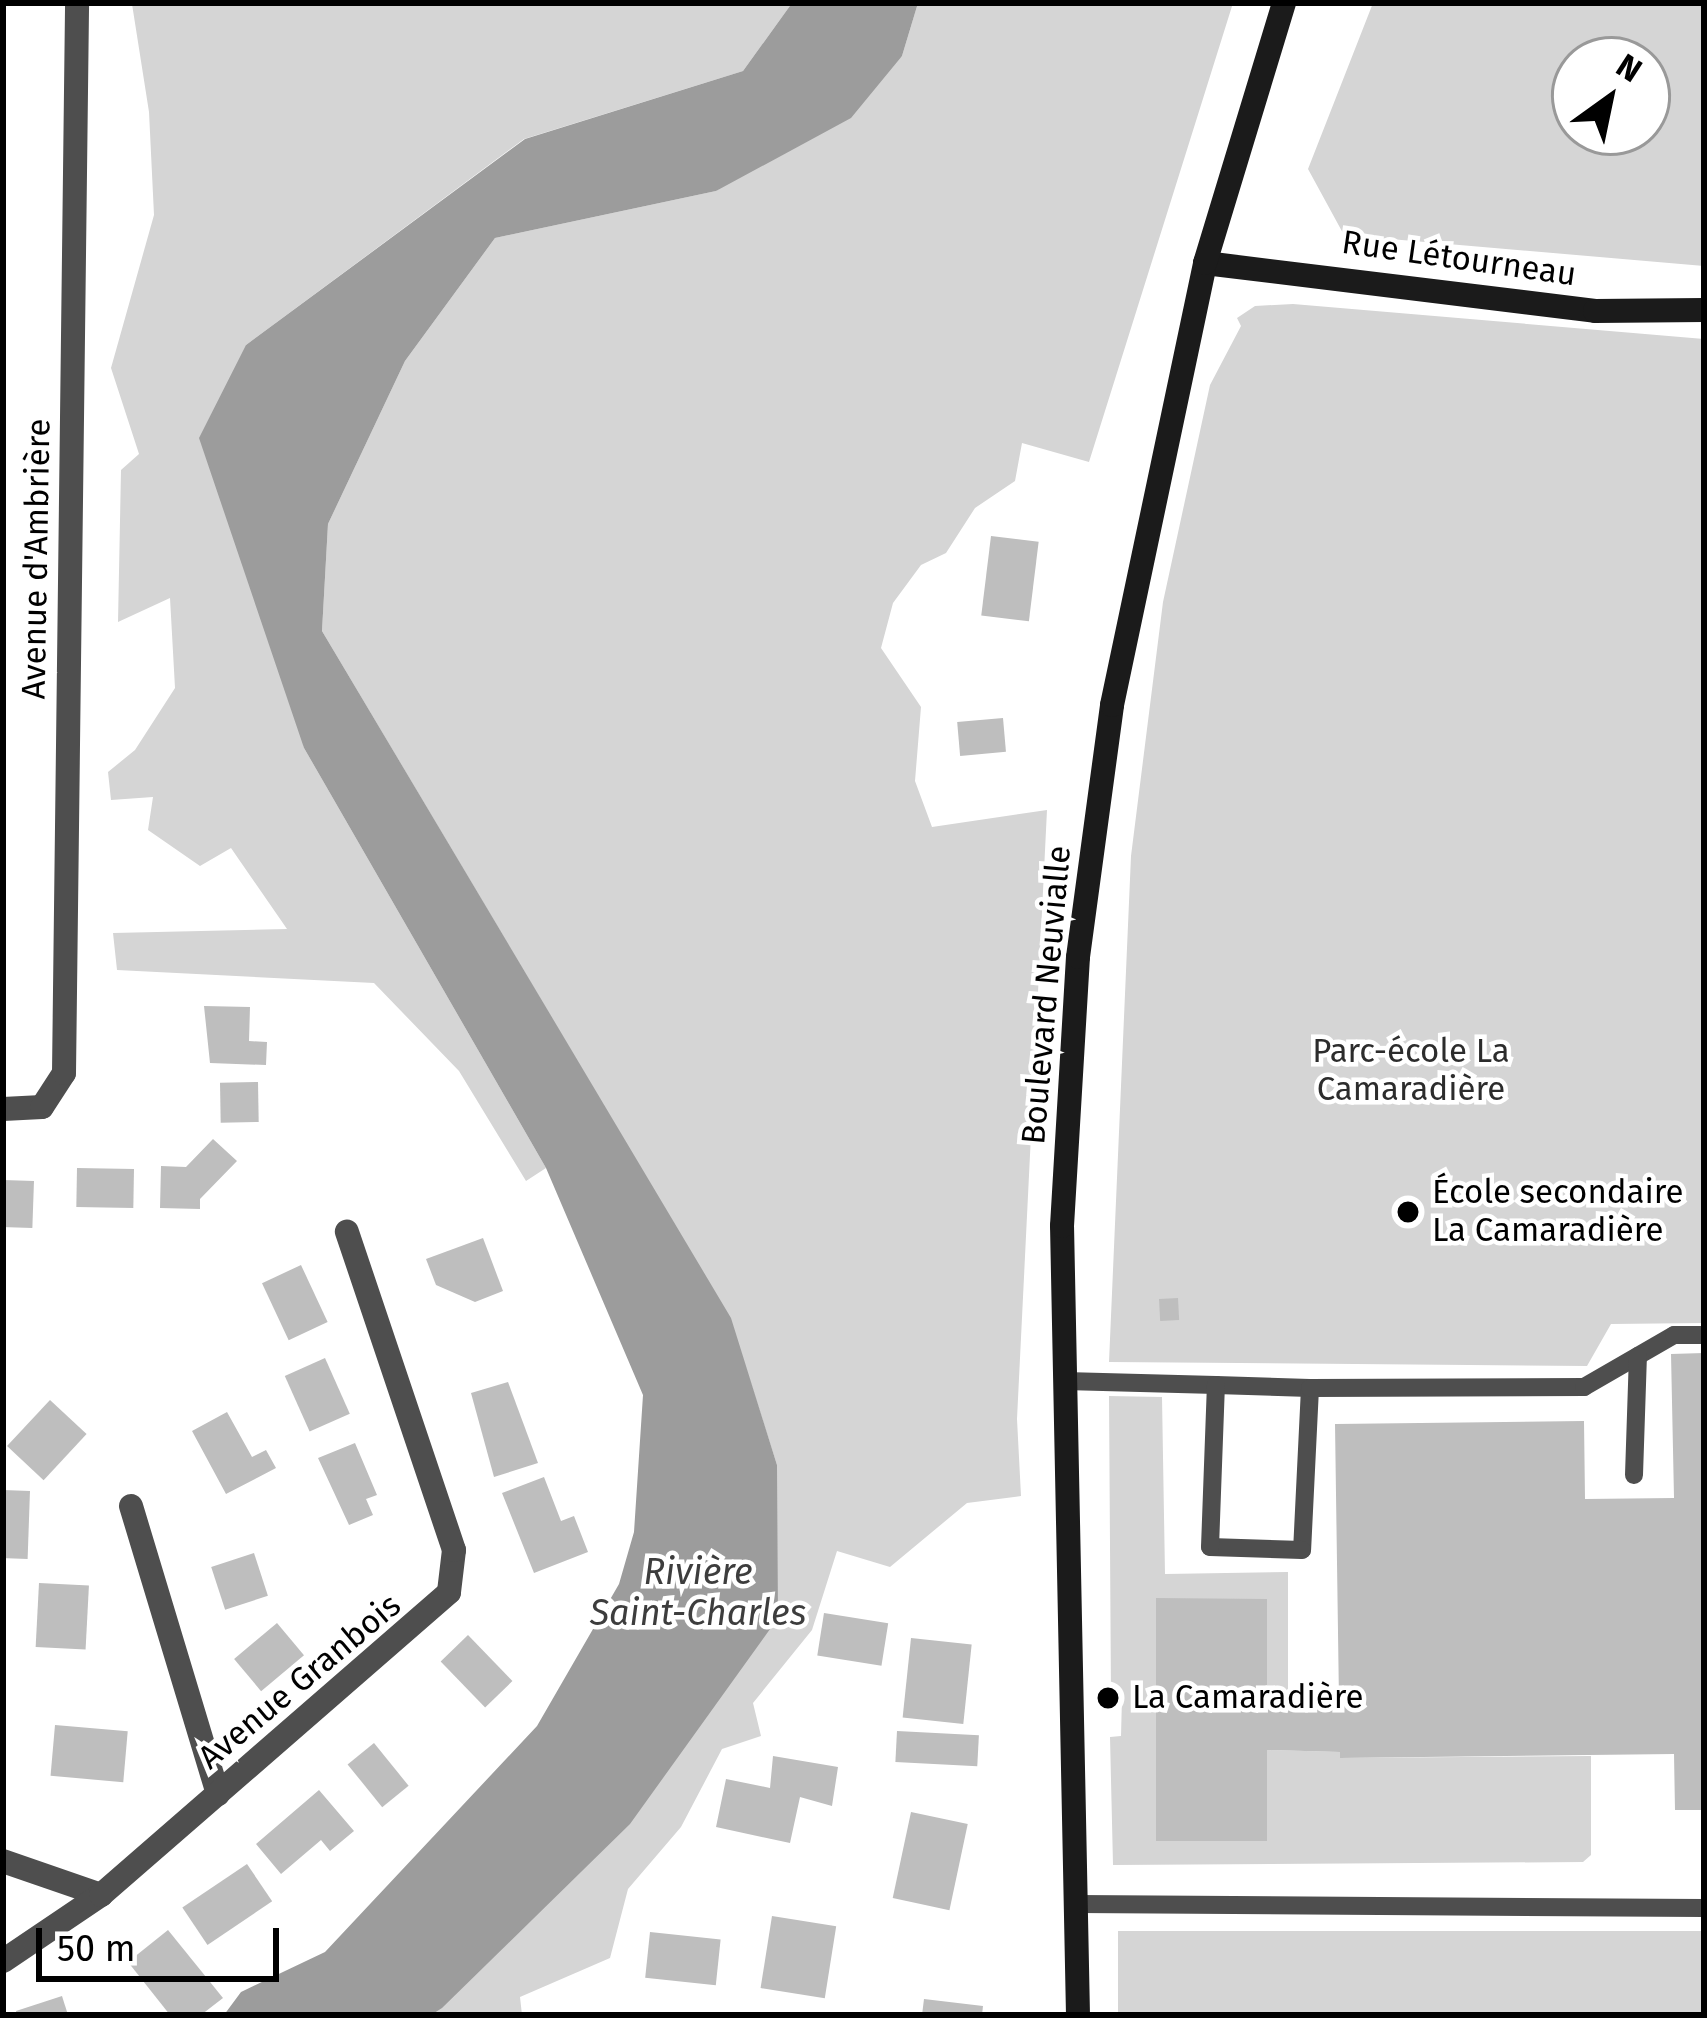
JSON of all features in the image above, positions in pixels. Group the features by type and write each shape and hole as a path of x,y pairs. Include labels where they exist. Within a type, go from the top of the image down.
{"main road":[{"name":"Boulevard Neuvialle","path":"1078,2015 1062,1226 1078,957 1112,705 1205,263 1284,3"},
{"name":"Rue Létourneau","path":"1205,263 1595,311 1704,310"}],"street":[{"name":"Avenue d'Ambrière","path":"3,1109 42,1107 64,1073 76,3"},
{"name":"Avenue Granbois","path":"3,1961 101,1895 436,1610 455,1571 347,1232"},
{"path":"130,1506 218,1794"},
{"path":"3,1862 101,1895"}],"lane":[{"path":"1064,1381 1310,1388 1584,1387 1674,1336 1704,1335"},
{"path":"1634,1475 1638,1356"},
{"path":"1216,1385 1210,1547 1302,1550 1310,1388"},
{"path":"1077,1904 1704,1908"}],"green space":[{"path":"792,3 743,71 524,139 246,345 304,748 546,1168 526,1181 459,1071 374,983 117,970 113,933 287,929 231,848 200,866 148,830 153,797 111,800 108,772 135,750 175,688 170,598 118,622 121,470 139,454 111,368 154,215 149,112 132,4"},
{"path":"918,3 1233,3 1089,462 1022,443 1015,481 975,508 946,553 921,565 893,603 881,648 921,707 915,781 932,827 1047,810 1017,1419 1021,1496 967,1503 890,1567 837,1551 812,1630 753,1703 761,1736 722,1749 681,1827 628,1889 610,1958 520,1997 522,2015 431,2015 777,1465 730,1318 322,631 328,524 405,361 495,238 716,191 902,56"},
{"path":"1373,3 1704,3 1704,266 1344,235 1308,169"},
{"name":"Parc-école La Camaradière","path":"1293,304 1704,339 1704,1323 1611,1324 1587,1366 1109,1362 1131,856 1163,602 1210,385 1241,326 1237,318 1255,306"},
{"path":"1109,1396 1162,1397 1165,1574 1288,1572 1288,1695 1339,1695 1339,1702 1267,1700 1266,1599 1156,1599 1267,1750 1340,1752 1341,1758 1591,1756 1591,1855 1583,1862 1113,1865 1110,1737 1121,1736 1122,1697 1111,1696"},
{"path":"1118,1931 1704,1931 1704,2015 1118,2015"}],"water":[{"name":"Rivière Saint-Charles","path":"792,3 918,3 902,56 851,118 716,191 495,238 405,361 328,524 322,631 731,1318 777,1465 778,1618 630,1824 442,2008 431,2015 224,2015 241,1992 325,1952 537,1726 619,1584 634,1532 643,1395 546,1168 304,748 199,438 246,345 525,139 743,71"}],"building":[{"path":"991,536 1039,542 1029,621 981,615"},
{"path":"1003,718 1006,752 960,756 957,722"},
{"path":"204,1006 250,1007 249,1041 267,1042 266,1065 210,1063"},
{"path":"258,1082 259,1122 221,1123 220,1083"},
{"path":"213,1139 237,1161 200,1199 200,1209 160,1208 161,1166 186,1167"},
{"path":"77,1168 134,1169 133,1208 76,1207"},
{"path":"3,1180 34,1181 32,1228 3,1227"},
{"path":"483,1238 503,1291 475,1302 436,1285 426,1259"},
{"path":"301,1265 328,1322 289,1340 262,1283"},
{"path":"1178,1298 1179,1320 1160,1321 1159,1299"},
{"path":"1704,1353 1704,1810 1675,1810 1674,1754 1340,1758 1340,1752 1267,1750 1267,1841 1156,1841 1156,1598 1267,1599 1267,1700 1339,1702 1335,1424 1584,1421 1585,1499 1674,1498 1671,1354"},
{"path":"325,1358 350,1414 310,1432 285,1376"},
{"path":"508,1382 538,1463 494,1477 471,1393"},
{"path":"50,1400 87,1434 44,1480 7,1446"},
{"path":"227,1412 252,1457 266,1450 276,1468 226,1494 192,1431"},
{"path":"355,1443 377,1495 366,1499 373,1515 349,1525 318,1458"},
{"path":"544,1477 561,1521 574,1516 588,1552 534,1573 502,1493"},
{"path":"3,1490 30,1491 28,1559 3,1558"},
{"path":"254,1553 268,1596 225,1610 211,1567"},
{"path":"39,1583 89,1586 86,1650 36,1647"},
{"path":"824,1613 888,1623 881,1666 817,1655"},
{"path":"277,1623 304,1655 261,1691 234,1659"},
{"path":"468,1635 512,1681 485,1707 441,1661"},
{"path":"911,1638 972,1644 963,1724 903,1718"},
{"path":"55,1725 128,1731 123,1782 51,1776"},
{"path":"897,1731 979,1735 977,1766 895,1762"},
{"path":"374,1743 409,1786 382,1807 348,1764"},
{"path":"773,1756 838,1767 832,1806 800,1797 790,1843 716,1827 726,1779 770,1788"},
{"path":"319,1790 354,1831 330,1851 321,1840 281,1874 256,1844"},
{"path":"911,1812 968,1824 949,1910 893,1898"},
{"path":"247,1864 272,1901 207,1945 182,1908"},
{"path":"772,1916 836,1926 825,1998 761,1988"},
{"path":"168,1930 223,1998 201,2015 170,2015 128,1962"},
{"path":"650,1932 721,1939 716,1985 645,1978"},
{"path":"62,1996 68,2015 17,2015 16,2011"},
{"path":"924,1999 983,2006 982,2015 922,2015"}],"place":[{"name":"École secondaire La Camaradière","path":"1408,1212"},
{"name":"La Camaradière","path":"1108,1698"}]}
